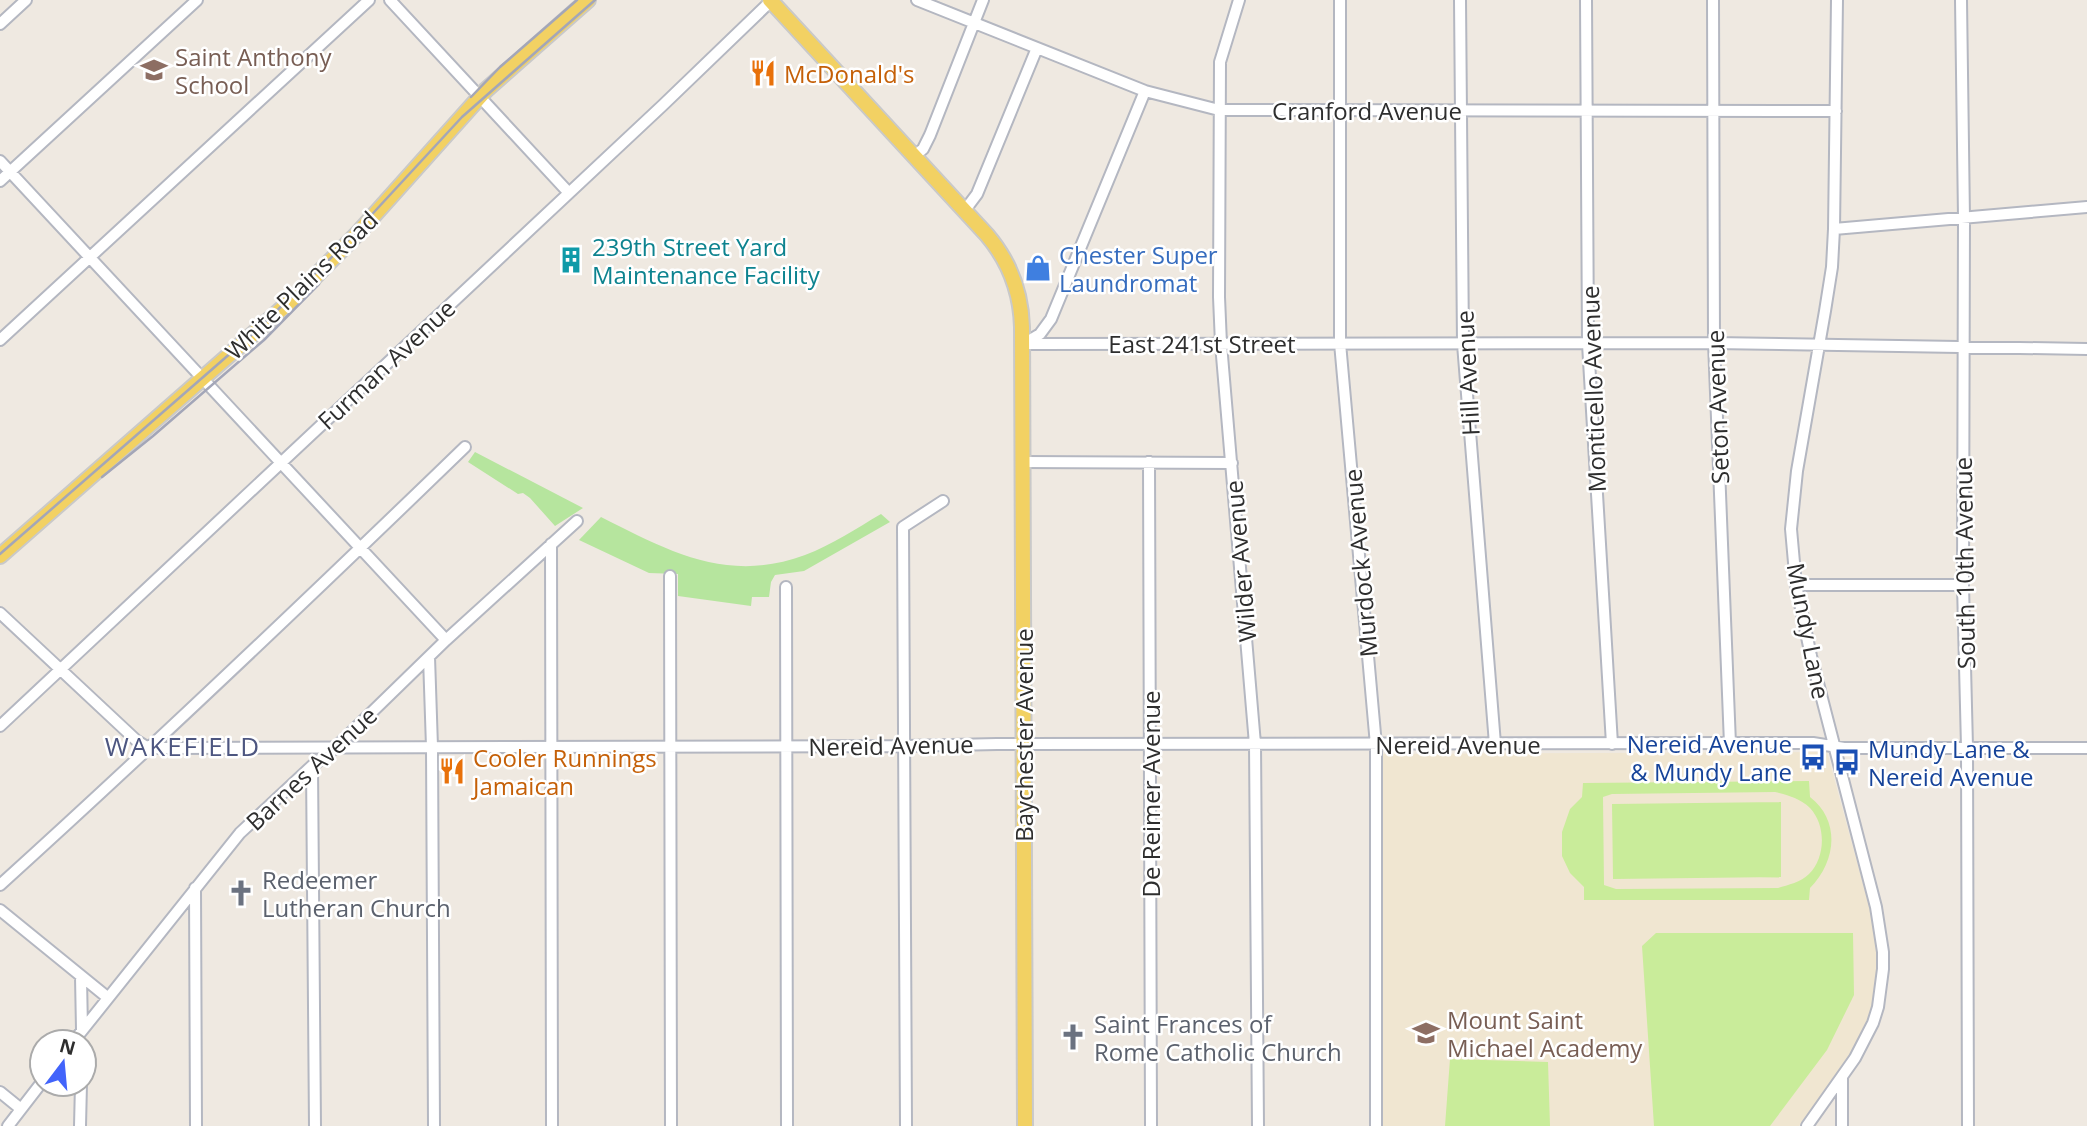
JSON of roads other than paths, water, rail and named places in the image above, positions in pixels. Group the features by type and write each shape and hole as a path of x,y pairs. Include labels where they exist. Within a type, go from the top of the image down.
{"main road":[{"name":"White Plains Road","path":"0,556 282,309 333,260 479,97 588,0"},
{"path":"770,1 994,242 1009,268 1021,304 1022,344"},
{"name":"Baychester Avenue","path":"1022,344 1025,1126"}],"street":[{"path":"0,24 26,0"},
{"path":"0,181 197,0"},
{"path":"0,340 369,0"},
{"path":"390,0 569,193"},
{"name":"Cranford Avenue","path":"917,0 1145,91 1219,110 1836,111"},
{"path":"914,156 923,149 928,138 983,0"},
{"name":"Murdock Avenue","path":"1340,0 1340,343 1376,745 1376,1126"},
{"name":"Hill Avenue","path":"1460,0 1463,344 1495,744"},
{"name":"Monticello Avenue","path":"1586,0 1588,344 1612,744"},
{"name":"Seton Avenue","path":"1713,0 1714,344 1730,744"},
{"name":"Mundy Lane","path":"1807,1126 1856,1058 1873,1023 1879,1000 1883,952 1876,907 1796,585 1791,529 1792,507 1832,267 1837,0"},
{"name":"South 10th Avenue","path":"1961,0 1968,1126"},
{"name":"Furman Avenue","path":"0,726 770,1"},
{"path":"1226,1 1238,3"},
{"name":"Wilder Avenue","path":"1238,3 1220,62 1221,344 1255,744 1258,1126"},
{"path":"965,210 977,194 1037,48"},
{"path":"1022,344 1040,334 1051,320 1145,91"},
{"path":"0,161 446,640"},
{"path":"1834,229 2087,207"},
{"name":"East 241st Street","path":"1022,344 1819,344 2087,348"},
{"path":"0,885 150,747 465,447"},
{"path":"1022,462 1232,463"},
{"name":"De Reimer Avenue","path":"1149,462 1151,1126"},
{"path":"906,1126 903,527 943,501"},
{"name":"Barnes Avenue","path":"84,1028 240,833 335,748 446,640 577,521"},
{"path":"551,544 552,1126"},
{"path":"670,576 671,1126"},
{"path":"1796,585 1963,585"},
{"path":"786,587 788,1126"},
{"path":"0,613 137,741 150,747"},
{"path":"429,657 434,1126"},
{"name":"Nereid Avenue","path":"150,747 1813,743 1844,748 2087,748"},
{"path":"312,766 314,1126"},
{"path":"195,888 196,1126"},
{"path":"0,911 107,997"},
{"path":"81,977 82,1028"},
{"path":"1842,1078 1842,1126"},
{"path":"0,1092 21,1109"},
{"path":"8,1126 30,1098"},
{"path":"79,1126 80,1098"}],"railway":[{"path":"471,97 500,67 577,0"},
{"path":"0,554 256,331 339,250 462,117 595,0"},
{"path":"102,477 264,340 319,284"}],"place":[{"name":"Saint Anthony School","path":"154,70"},
{"name":"McDonald's","path":"763,73"},
{"name":"239th Street Yard Maintenance Facility","path":"571,260"},
{"name":"Chester Super Laundromat","path":"1038,268"},
{"name":"Nereid Avenue & Mundy Lane","path":"1813,757"},
{"name":"Mundy Lane & Nereid Avenue","path":"1847,762"},
{"name":"Cooler Runnings Jamaican","path":"452,771"},
{"name":"Redeemer Lutheran Church","path":"241,893"},
{"name":"Mount Saint Michael Academy","path":"1426,1033"},
{"name":"Saint Frances of Rome Catholic Church","path":"1073,1037"}],"district":[{"name":"WAKEFIELD","path":"183,746"}]}
